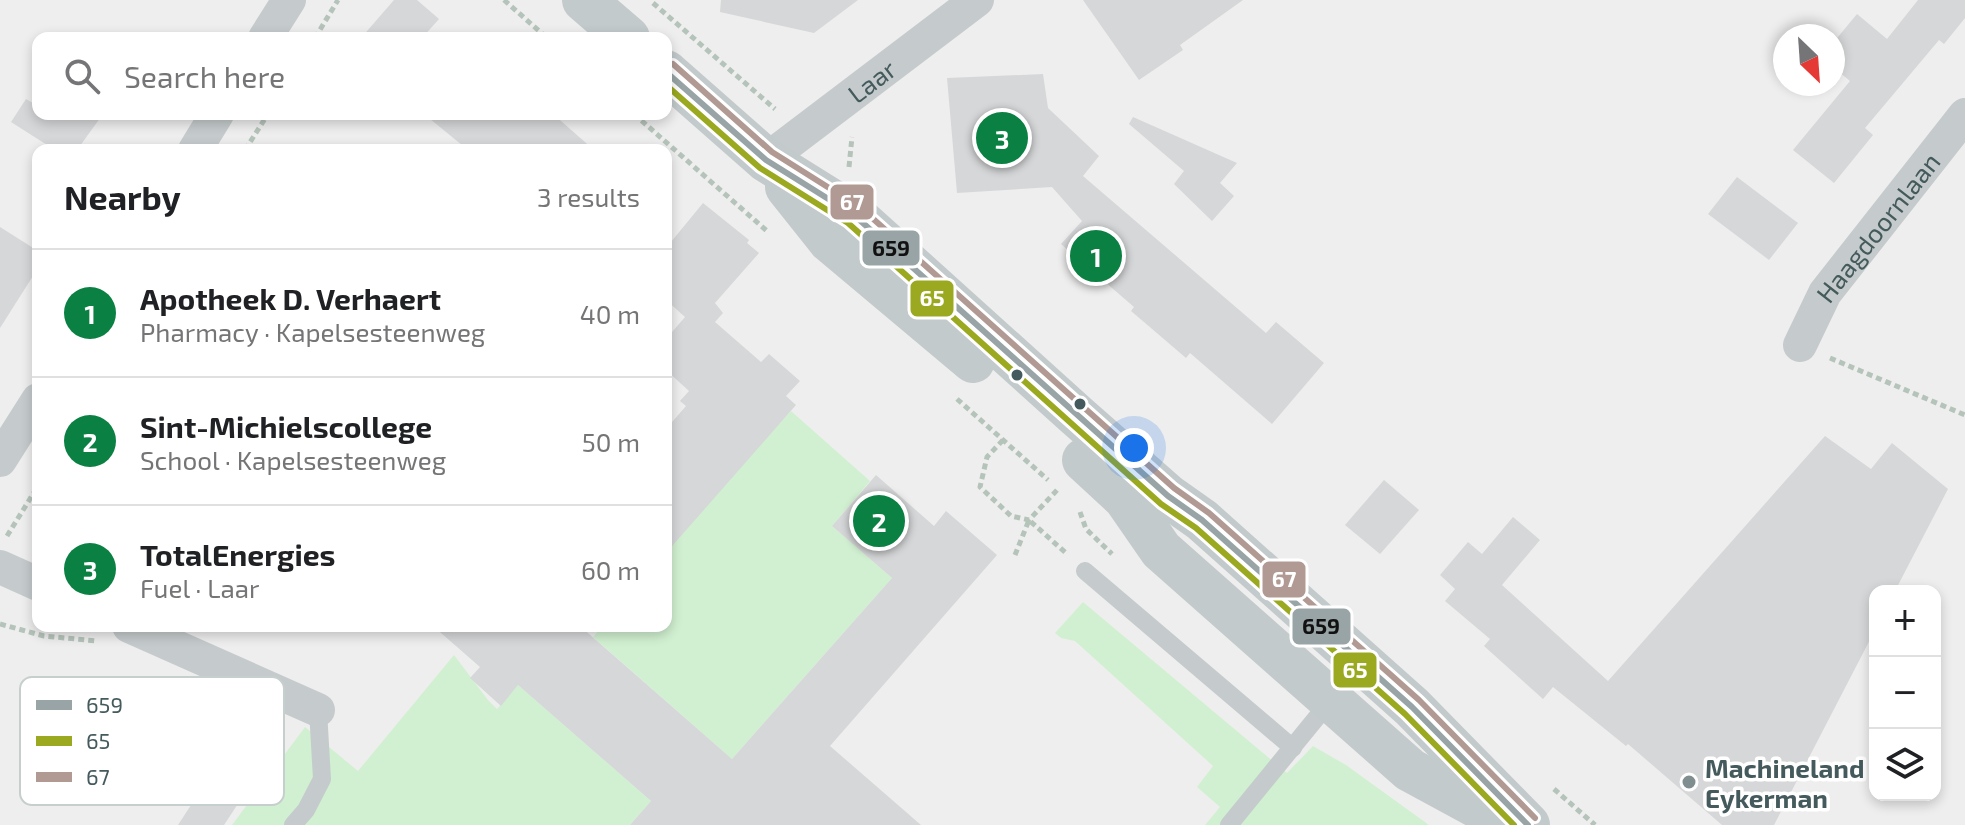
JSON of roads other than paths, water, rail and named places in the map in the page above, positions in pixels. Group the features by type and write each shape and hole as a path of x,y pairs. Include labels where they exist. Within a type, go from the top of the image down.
{"main road":[{"path":"584,0 621,32"},
{"path":"672,77 766,160 854,215 1152,506 1202,520 1412,707 1528,825"},
{"path":"1152,506 1161,550 1410,770 1511,825"}],"street":[{"path":"269,32 289,0"},
{"name":"Laar","path":"766,160 977,0"},
{"name":"Haagdoornlaan","path":"1800,345 1825,293 1965,115"},
{"path":"199,144 213,120"},
{"path":"0,460 32,409"},
{"path":"0,567 32,581"},
{"path":"116,634 230,677"},
{"path":"284,697 318,710"}],"lane":[{"path":"1085,571 1293,748"},
{"path":"1229,825 1331,700 1365,666"},
{"path":"293,825 306,810 322,779 318,710"}],"place":[{"name":"TotalEnergies","path":"1002,138"},
{"name":"Apotheek D. Verhaert","path":"1096,256"},
{"name":"Sint-Michielscollege","path":"879,521"},
{"name":"Machineland Eykerman","path":"1689,782"}]}
